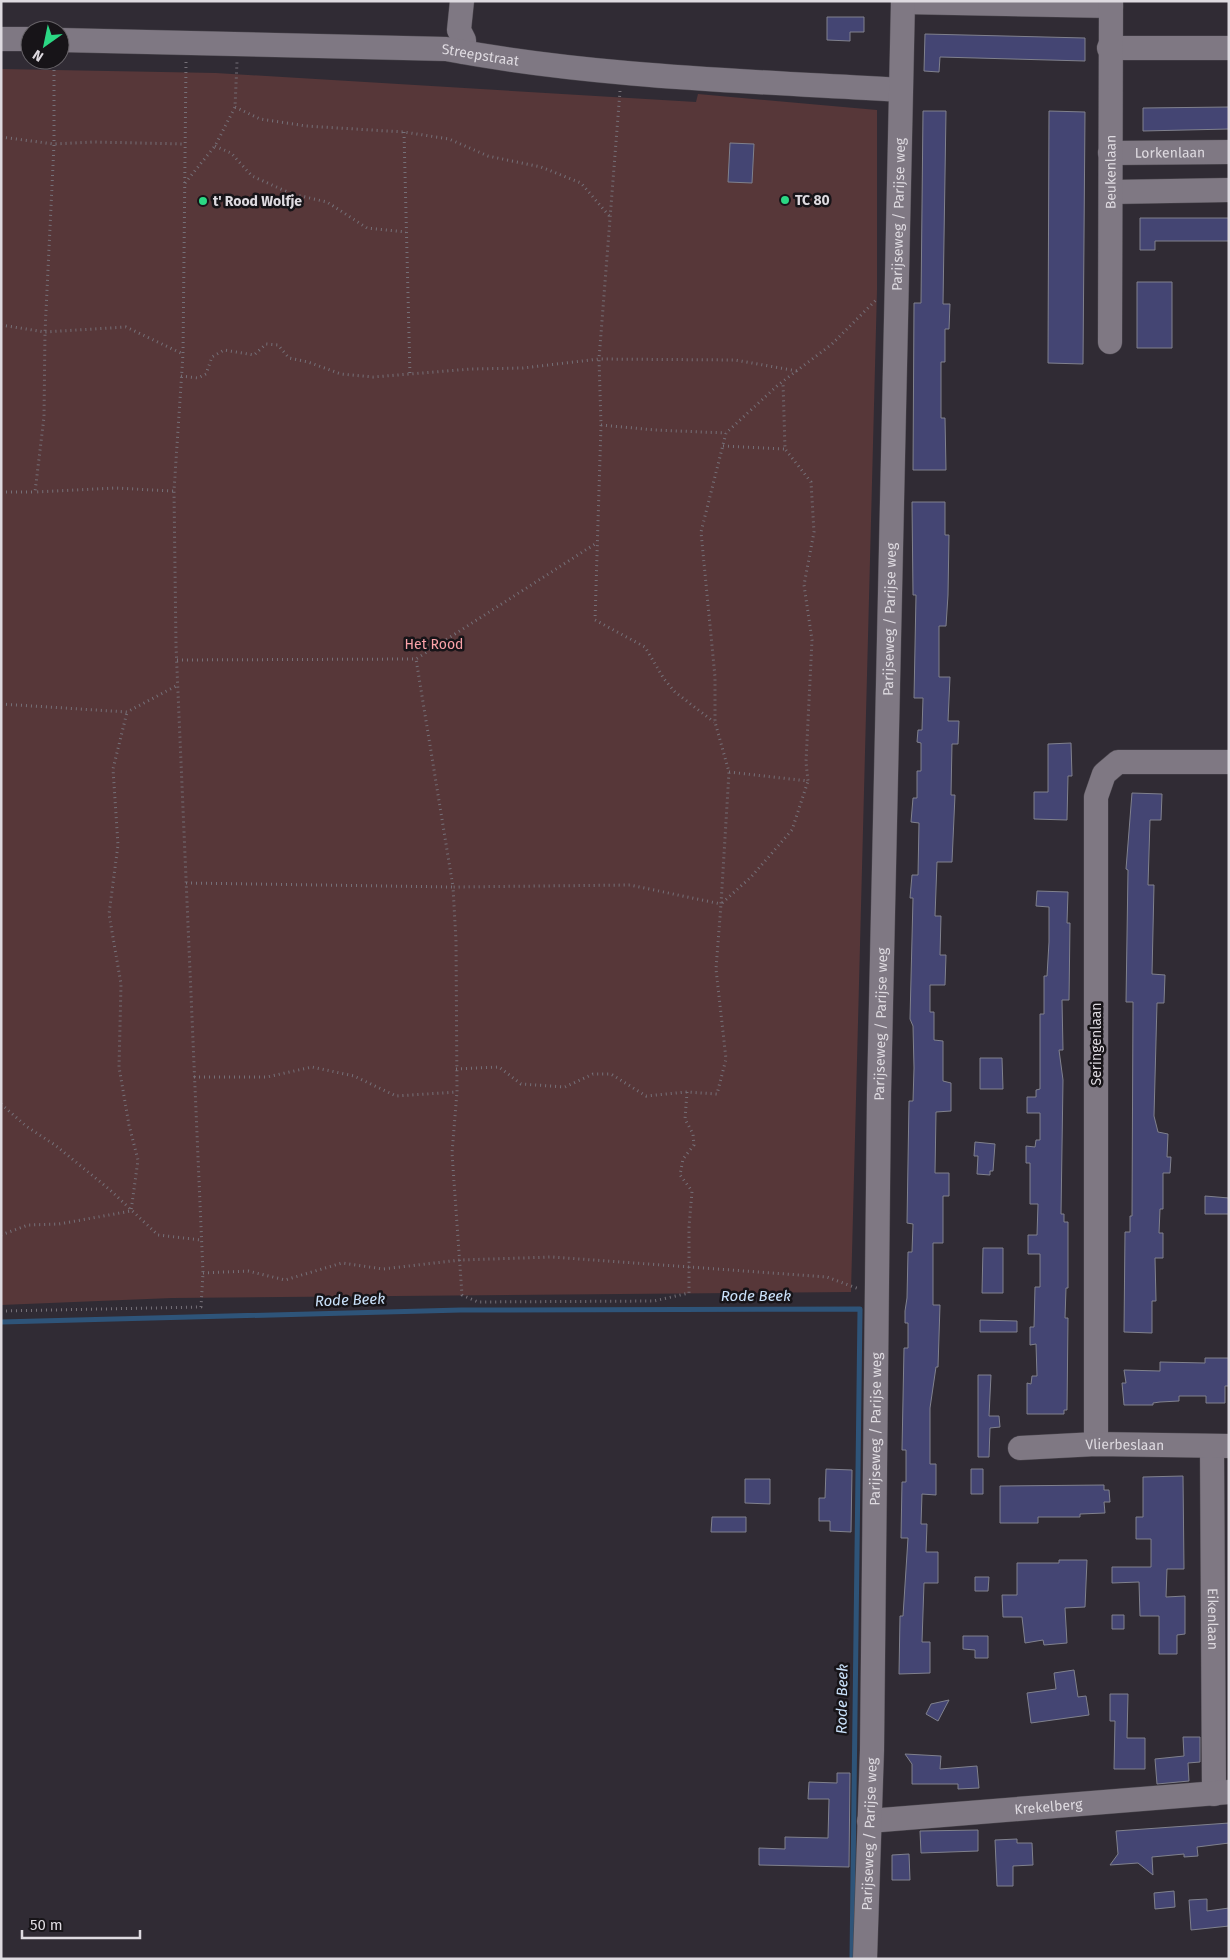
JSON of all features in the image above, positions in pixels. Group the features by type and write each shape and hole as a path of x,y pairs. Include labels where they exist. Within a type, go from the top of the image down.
{"street":[{"path":"457,44 462,1"},
{"path":"903,2 1111,4"},
{"name":"Parijseweg / Parijse weg","path":"865,1959 872,1750 876,1295 903,2"},
{"name":"Beukenlaan","path":"1110,342 1111,192 1109,48 1111,4"},
{"path":"1,39 20,39"},
{"name":"Streepstraat","path":"70,40 457,44 508,60 698,78 900,90"},
{"path":"1109,48 1229,48"},
{"name":"Lorkenlaan","path":"1110,153 1229,152"},
{"path":"1111,192 1229,190"},
{"name":"Seringenlaan","path":"1096,1444 1096,797 1104,774 1118,762 1229,762"},
{"name":"Vlierbeslaan","path":"1020,1448 1096,1444 1220,1446"},
{"name":"Eikenlaan","path":"1220,1446 1221,1793"},
{"name":"Krekelberg","path":"869,1821 1221,1793"}],"path":[{"path":"1,1310 201,1307 202,1240 177,660 174,491 183,354 187,42"},
{"path":"184,184 214,146 235,107 237,59"},
{"path":"35,492 44,417 44,332 54,144 54,70"},
{"path":"620,87 611,218 598,358 601,425 595,620 645,647 664,679 675,692 715,722"},
{"path":"235,107 260,119 278,122 306,126 404,132 449,139 488,156 540,167 581,182 611,218"},
{"path":"404,132 410,376"},
{"path":"1,137 54,144 93,142 185,144"},
{"path":"214,146 231,152 252,176 292,194 327,202 367,228 406,232"},
{"path":"456,1069 499,1067 521,1084 565,1087 593,1074 611,1074 646,1096 687,1092 717,1094 726,1059 716,969 729,772 715,722 715,677 701,532 726,433 783,381 832,344 880,296"},
{"path":"1,325 44,332 126,327 183,354"},
{"path":"181,376 198,378 206,374 212,357 224,350 254,355 266,344 278,345 289,358 308,362 342,374 374,377 410,376 471,369 524,368 598,358 735,360 797,371"},
{"path":"721,904 751,877 792,830 808,781 806,762 812,640 804,585 814,532 811,482 785,449 783,381"},
{"path":"601,425 655,430 726,433"},
{"path":"723,446 785,449"},
{"path":"1,492 115,488 174,491"},
{"path":"177,660 416,659 596,544"},
{"path":"416,659 453,887 456,941 457,1092 452,1153 462,1295 478,1302 654,1302 689,1293 689,1227 692,1191 680,1175 683,1159 694,1145 693,1134 685,1119 687,1092"},
{"path":"1,704 127,712 178,685"},
{"path":"127,712 113,769 118,845 109,914 120,984 119,1067 129,1125 138,1160 131,1211"},
{"path":"729,772 808,781"},
{"path":"186,882 453,887 630,884 721,904"},
{"path":"194,1077 267,1077 312,1067 354,1076 396,1096 457,1092"},
{"path":"1,1104 26,1126 62,1151 158,1235 202,1240"},
{"path":"1,1235 28,1225 59,1224 131,1211"},
{"path":"203,1273 248,1271 285,1280 342,1264 383,1269 460,1260 552,1257 827,1277 876,1295"}],"green space":[{"name":"Het Rood","path":"1,69 216,73 696,102 698,94 877,110 877,290 851,1292 172,1298 1,1305"}],"building":[{"path":"827,17 864,17 864,32 850,32 850,41 827,40"},
{"path":"925,34 1085,38 1085,61 940,57 939,72 924,71"},
{"path":"1229,107 1229,129 1143,131 1143,108"},
{"path":"923,111 946,111 943,304 950,304 949,329 945,329 945,362 941,362 941,418 945,418 946,470 913,470 914,303 921,303"},
{"path":"1049,111 1085,112 1083,364 1048,363"},
{"path":"730,143 754,144 752,183 728,182"},
{"path":"1140,218 1229,218 1229,241 1155,241 1155,250 1140,250"},
{"path":"1137,282 1172,282 1172,348 1137,348"},
{"path":"912,502 945,502 945,535 949,535 948,595 946,626 939,626 939,677 950,677 948,721 959,721 958,744 952,744 951,795 955,795 952,862 937,862 935,916 941,916 940,955 946,955 945,985 930,985 930,1012 934,1012 934,1040 943,1041 943,1081 951,1083 951,1111 936,1112 935,1173 949,1173 949,1196 943,1196 943,1243 933,1243 933,1305 940,1305 938,1367 936,1367 930,1408 930,1464 936,1464 936,1495 922,1494 921,1524 927,1524 926,1552 938,1552 938,1583 924,1583 922,1642 930,1642 930,1673 899,1674 900,1616 903,1616 908,1538 901,1538 902,1482 906,1482 906,1450 902,1450 904,1348 908,1348 908,1323 905,1323 905,1311 908,1252 912,1252 913,1224 907,1223 909,1101 913,1101 914,1068 913,1026 910,1019 913,898 910,898 912,875 918,875 919,823 911,822 913,798 917,798 917,771 921,771 921,743 917,742 918,730 922,730 923,698 914,698 916,595 913,595"},
{"path":"1071,743 1072,776 1068,776 1067,820 1034,819 1034,792 1048,792 1048,744"},
{"path":"1132,793 1162,794 1161,820 1150,820 1148,885 1154,885 1152,974 1165,975 1164,1003 1157,1003 1154,1116 1158,1132 1168,1134 1167,1157 1171,1157 1170,1173 1163,1173 1163,1209 1160,1209 1159,1233 1163,1233 1163,1258 1155,1258 1156,1301 1152,1301 1152,1333 1124,1332 1125,1232 1130,1232 1130,1216 1132,1216 1133,1002 1126,1002 1128,870 1126,869"},
{"path":"1037,891 1068,892 1067,923 1070,923 1069,1000 1062,1000 1063,1050 1059,1050 1063,1080 1061,1214 1064,1214 1064,1222 1068,1222 1068,1288 1066,1288 1065,1318 1068,1318 1067,1410 1064,1410 1064,1414 1027,1414 1027,1383 1031,1384 1032,1376 1037,1376 1036,1344 1030,1345 1030,1327 1034,1327 1035,1287 1040,1287 1040,1254 1028,1254 1028,1235 1037,1235 1038,1204 1030,1204 1030,1163 1026,1163 1026,1146 1035,1147 1036,1140 1040,1140 1040,1113 1027,1113 1027,1097 1036,1097 1036,1090 1040,1089 1040,1014 1044,1014 1044,976 1047,976 1049,942 1049,907 1036,906"},
{"path":"980,1058 1002,1058 1003,1089 980,1089"},
{"path":"975,1142 995,1144 993,1171 990,1171 990,1175 977,1174 978,1156 974,1156"},
{"path":"1205,1196 1229,1198 1229,1214 1205,1214"},
{"path":"983,1248 1003,1248 1003,1293 982,1293"},
{"path":"980,1320 1017,1321 1017,1332 980,1332"},
{"path":"1205,1358 1229,1358 1229,1386 1225,1386 1225,1403 1206,1403 1206,1396 1179,1396 1179,1401 1153,1403 1153,1405 1124,1405 1122,1383 1126,1383 1124,1370 1160,1371 1160,1362 1205,1363"},
{"path":"978,1375 991,1375 989,1416 999,1416 1000,1427 990,1428 989,1457 978,1457"},
{"path":"826,1469 852,1470 851,1532 830,1531 830,1521 819,1521 819,1498 825,1498"},
{"path":"971,1469 983,1469 983,1494 971,1494"},
{"path":"1183,1476 1184,1569 1167,1569 1166,1597 1185,1596 1185,1634 1177,1635 1177,1654 1159,1654 1159,1616 1140,1616 1139,1582 1112,1583 1112,1567 1151,1567 1151,1539 1136,1539 1136,1517 1143,1517 1143,1477"},
{"path":"745,1479 770,1479 770,1504 745,1503"},
{"path":"1104,1485 1104,1490 1109,1490 1110,1502 1104,1502 1105,1513 1080,1514 1080,1517 1038,1517 1038,1523 1000,1523 1000,1486"},
{"path":"712,1517 746,1517 746,1532 711,1532"},
{"path":"1059,1560 1087,1560 1085,1607 1065,1608 1067,1643 1044,1645 1043,1640 1025,1643 1022,1617 1003,1617 1002,1595 1017,1595 1017,1563 1059,1563"},
{"path":"975,1577 989,1577 988,1591 975,1591"},
{"path":"1112,1615 1124,1615 1124,1629 1112,1629"},
{"path":"963,1636 988,1636 988,1658 975,1658 975,1650 963,1649"},
{"path":"1074,1670 1078,1697 1086,1696 1089,1715 1031,1723 1027,1693 1056,1689 1054,1673"},
{"path":"1110,1694 1128,1694 1127,1738 1145,1738 1145,1769 1114,1769 1115,1721 1110,1721"},
{"path":"949,1700 938,1721 926,1714 931,1704"},
{"path":"1183,1737 1200,1737 1200,1762 1188,1763 1189,1781 1157,1784 1155,1759 1184,1756"},
{"path":"905,1754 941,1756 940,1769 977,1766 979,1788 958,1789 958,1784 912,1784 912,1764"},
{"path":"837,1773 850,1773 849,1867 759,1865 759,1848 785,1849 785,1837 828,1838 829,1799 808,1799 809,1782 837,1783"},
{"path":"1229,1823 1229,1843 1197,1847 1198,1856 1184,1857 1184,1854 1152,1857 1153,1875 1138,1863 1110,1865 1118,1854 1116,1831"},
{"path":"978,1830 978,1851 921,1853 920,1831"},
{"path":"1017,1839 1017,1843 1032,1843 1033,1865 1013,1866 1013,1886 997,1886 995,1840"},
{"path":"909,1854 910,1880 892,1880 892,1855"},
{"path":"1174,1891 1175,1907 1155,1909 1154,1893"},
{"path":"1207,1899 1207,1911 1229,1908 1229,1926 1191,1930 1189,1900"}],"waterway":[{"name":"Rode Beek","path":"1,1322 461,1310 860,1309 852,1959"}],"place":[{"name":"TC 80","path":"785,200"},
{"name":"t' Rood Wolfje","path":"203,201"}]}
